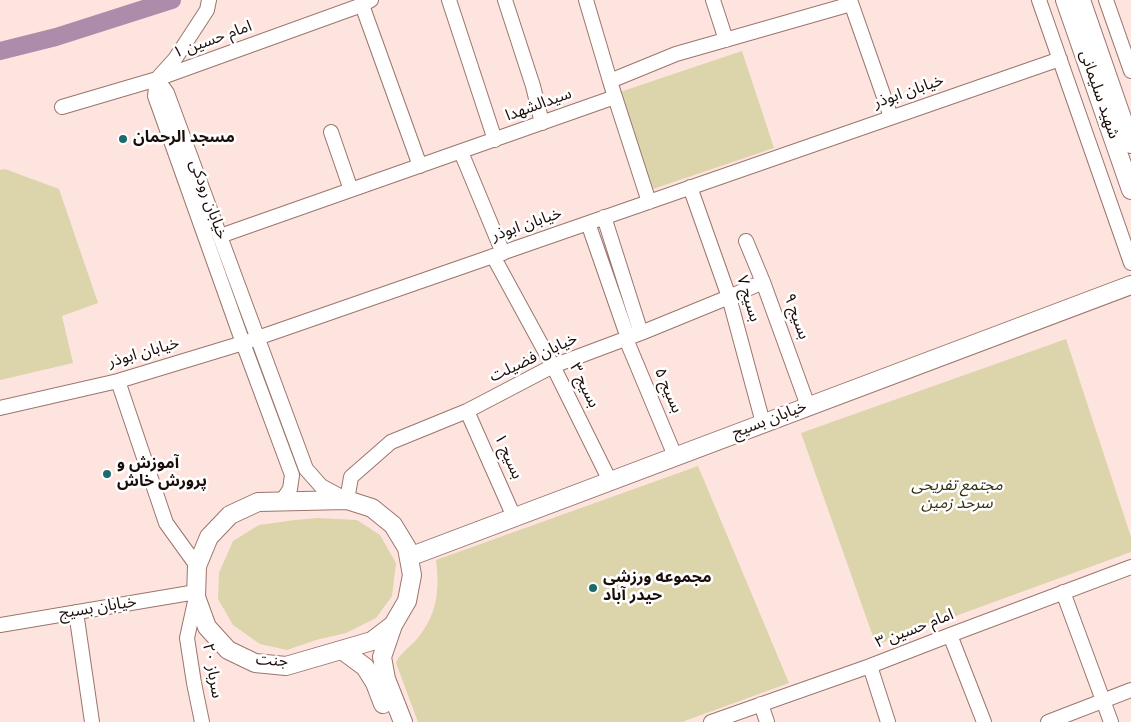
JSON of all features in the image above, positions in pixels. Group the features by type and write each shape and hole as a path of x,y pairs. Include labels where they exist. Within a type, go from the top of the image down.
{"main road":[{"name":"شهید سلیمانی","path":"1065,0 1131,190"},
{"name":"شهید سلیمانی","path":"1081,0 1131,144"},
{"name":"خیابان بسیج","path":"409,557 1131,285"},
{"name":"جنت","path":"347,500 372,508 393,525 407,548 412,575 407,601 393,625 372,642 286,666 256,663 228,650 207,626 196,595 197,566 208,537 230,515 258,502 347,500"},
{"path":"393,625 382,656 386,679 402,722"},
{"path":"342,650 365,667 375,683 390,722"}],"street":[{"name":"امام حسین ۱","path":"156,80 175,59 207,10 209,0"},
{"path":"449,0 495,140"},
{"path":"505,0 533,86 542,123"},
{"path":"586,0 649,202"},
{"path":"714,0 726,40"},
{"path":"1039,0 1131,263"},
{"path":"1106,0 1131,71"},
{"path":"610,81 676,54 850,2 892,117"},
{"name":"امام حسین ۱","path":"156,80 366,3"},
{"path":"366,3 420,166"},
{"name":"خیابان ابوذر","path":"0,408 118,381 243,343 1060,59"},
{"path":"62,107 156,80"},
{"name":"خیابان رودکی","path":"156,80 167,93 306,469 321,486 347,500"},
{"name":"خیابان رودکی","path":"156,80 155,96 292,475 290,489 282,501"},
{"name":"سیدالشهدا","path":"220,236 615,97"},
{"path":"331,132 351,190"},
{"name":"بسیج ۳","path":"461,152 498,254 610,481"},
{"name":"بسیج ۷","path":"690,188 729,297 763,423"},
{"path":"604,217 631,336"},
{"path":"588,223 631,336"},
{"name":"بسیج ۹","path":"746,241 808,406"},
{"name":"خیابان فضیلت","path":"347,500 351,477 391,442 467,411 553,366 763,282"},
{"name":"بسیج ۵","path":"631,336 676,456"},
{"path":"118,381 166,523 197,566"},
{"name":"بسیج ۱","path":"467,411 514,517"},
{"name":"امام حسین ۳","path":"711,722 870,666 1131,567"},
{"path":"1063,592 1112,722"},
{"name":"خیابان بسیج","path":"0,625 196,595"},
{"name":"سرباز ۲۰","path":"196,595 187,638 202,722"},
{"path":"76,612 92,722"},
{"path":"950,635 984,722"},
{"path":"870,666 888,722"},
{"path":"1048,722 1131,690"},
{"path":"761,704 768,722"}],"green space":[{"path":"742,51 774,148 653,189 620,92"},
{"path":"5,169 59,189 98,303 62,316 73,363 0,380 0,170"},
{"name":"مجتمع تفریحی سرحد زمین","path":"1066,339 1131,537 1131,552 876,645 801,433"},
{"name":"مجموعه ورزشی حیدر آباد","path":"698,466 789,683 682,722 418,722 396,663 423,631 433,612 438,582 436,560"},
{"path":"318,518 357,520 380,535 396,563 392,596 376,618 346,633 316,640 287,650 260,644 233,625 218,599 219,573 233,541 259,525"}],"waterway":[{"path":"0,51 56,37 172,0"}],"place":[{"name":"مسجد الرحمان","path":"123,139"},
{"name":"آموزش و پرورش خاش","path":"107,474"},
{"name":"مجموعه ورزشی حیدر آباد","path":"593,588"}]}
